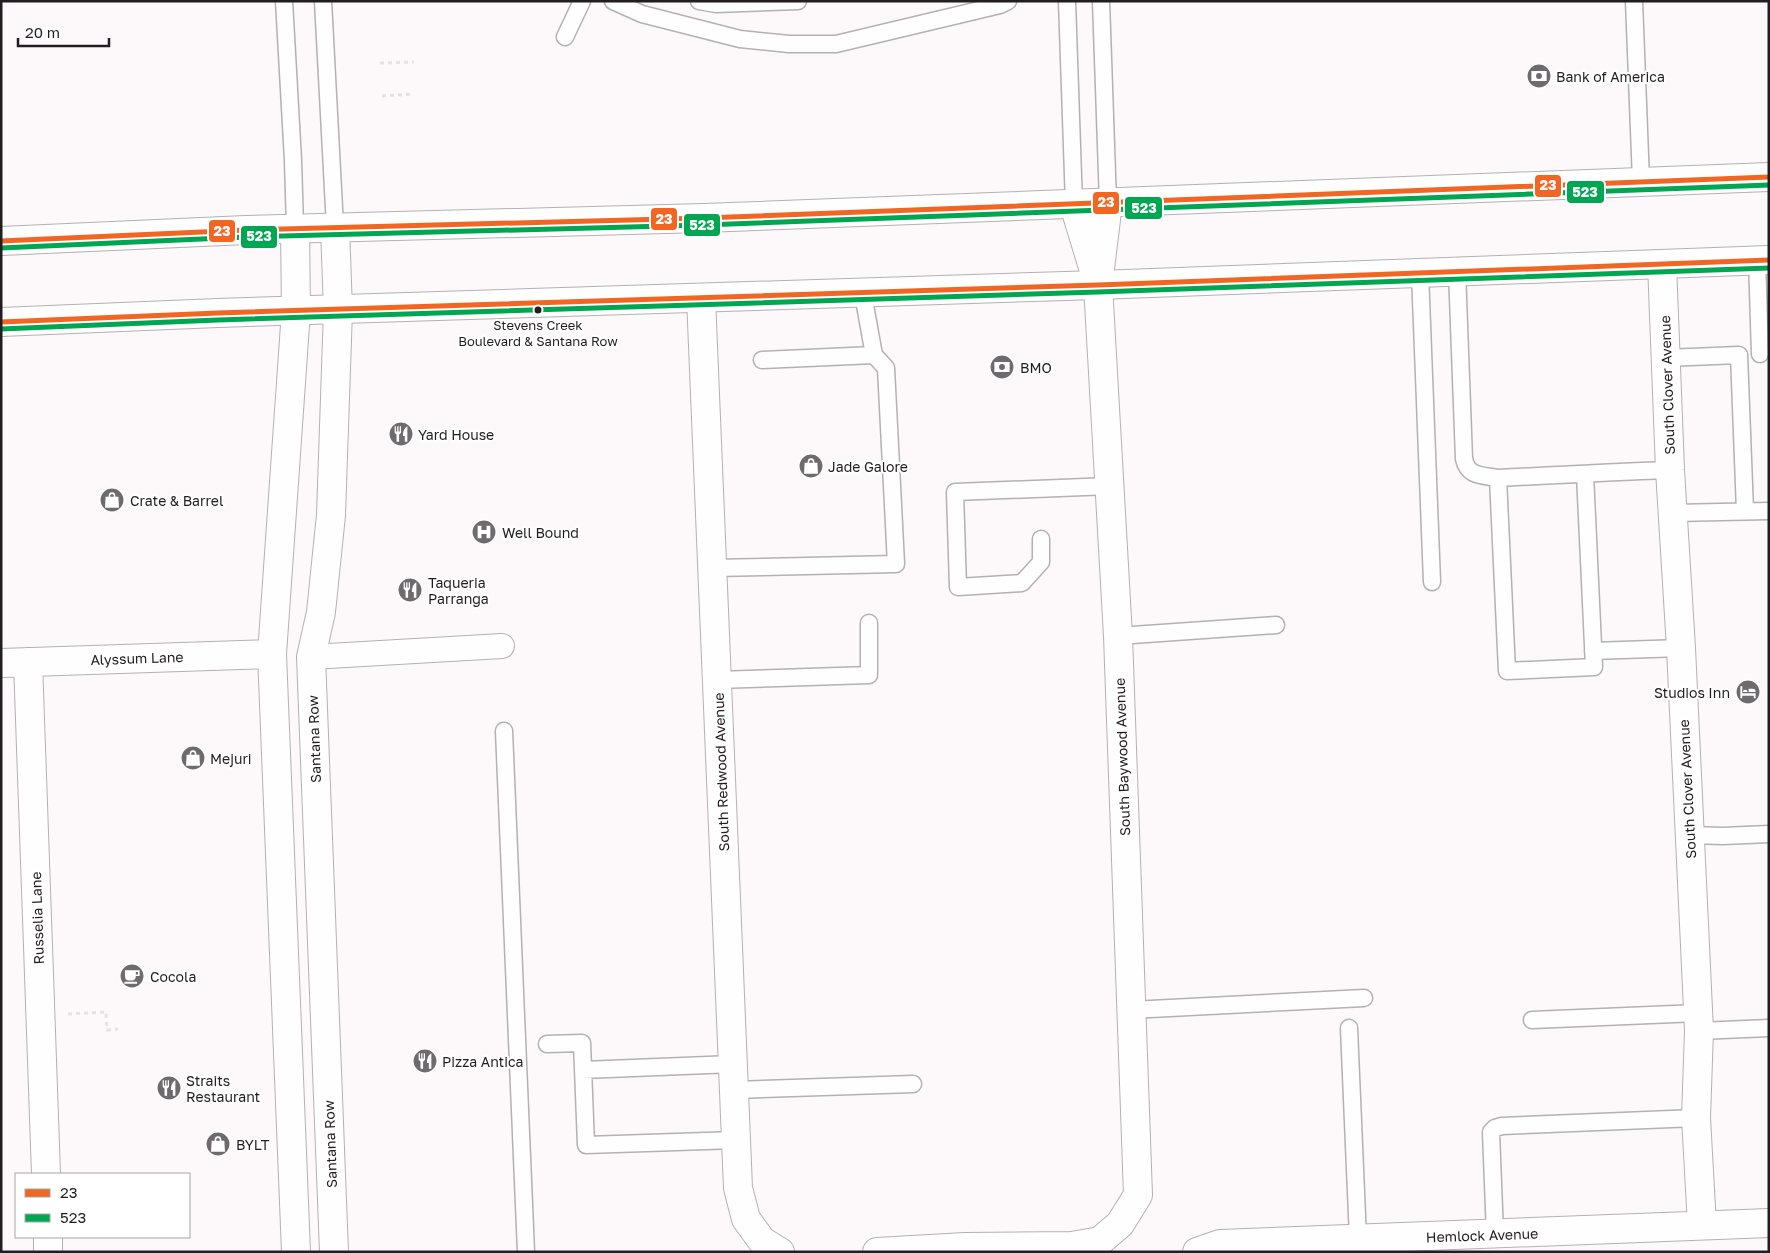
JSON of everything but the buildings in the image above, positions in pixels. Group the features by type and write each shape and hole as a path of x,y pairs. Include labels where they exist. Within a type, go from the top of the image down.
{"street":[{"path":"1,240 295,228 704,218 1108,204 1769,177"},
{"name":"South Baywood Avenue","path":"965,1249 1072,1246 1100,1241 1120,1224 1138,1195 1118,636 1098,286 1108,204"},
{"name":"South Baywood Avenue","path":"1074,205 1098,286"},
{"path":"295,228 296,311 272,654 296,1252"},
{"name":"Santana Row","path":"334,1252 311,657 322,612 331,515 338,310 335,228"},
{"path":"1,322 1098,286 1763,260"},
{"name":"South Clover Avenue","path":"1662,264 1670,470 1681,648 1699,1022 1696,1118 1702,1225"},
{"name":"South Redwood Avenue","path":"701,298 738,1188 746,1219 771,1246"},
{"path":"311,657 502,646"},
{"name":"Alyssum Lane","path":"1,663 272,654"},
{"name":"Russelia Lane","path":"28,662 46,1173"},
{"name":"Hemlock Avenue","path":"1197,1252 1220,1244 1495,1235 1769,1223"},
{"path":"48,1238 48,1252"},
{"path":"877,1252 965,1249"}],"lane":[{"path":"284,1 295,228"},
{"path":"323,1 335,228"},
{"path":"566,38 582,1"},
{"path":"614,1 642,14 740,40 789,44 836,44 1008,1"},
{"path":"699,1 716,4 798,1"},
{"path":"1067,1 1074,205"},
{"path":"1101,1 1108,204"},
{"path":"1634,1 1640,181"},
{"path":"1666,358 1764,354 1763,260"},
{"path":"1457,271 1464,459 1466,467 1475,474 1498,478 1670,470"},
{"path":"1420,273 1432,582"},
{"path":"713,568 896,564 886,368 874,355 862,294"},
{"path":"762,360 874,355"},
{"path":"1739,355 1745,511"},
{"path":"1498,478 1507,671 1594,667 1585,474"},
{"path":"1040,539 1040,562 1022,583 958,587 955,492 1110,486"},
{"path":"1673,513 1769,511"},
{"path":"718,680 869,675 869,623"},
{"path":"1118,636 1276,626"},
{"path":"1593,651 1681,648"},
{"path":"504,730 526,1252"},
{"path":"1689,835 1769,834"},
{"path":"1131,1010 1364,998"},
{"path":"1532,1020 1699,1022 1769,1028"},
{"path":"1349,1028 1358,1239"},
{"path":"548,1044 582,1043 586,1145 736,1140"},
{"path":"583,1070 913,1084"},
{"path":"1495,1235 1492,1132 1494,1128 1502,1126 1696,1118"}],"path":[{"path":"380,63 414,62"},
{"path":"382,96 414,94"},
{"path":"68,1014 106,1012 107,1030 118,1029"}],"transit line":[{"name":"23","path":"1,241 246,230 704,218 1769,177"},
{"name":"523","path":"1,248 246,237 704,225 1769,185"},
{"name":"23","path":"1,322 1769,260"},
{"name":"523","path":"1,329 218,320 1098,292 1769,268"}],"place":[{"name":"Bank of America","path":"1539,76"},
{"name":"Stevens Creek Boulevard & Santana Row","path":"538,310"},
{"name":"BMO","path":"1002,367"},
{"name":"Yard House","path":"401,434"},
{"name":"Jade Galore","path":"811,466"},
{"name":"Crate & Barrel","path":"112,500"},
{"name":"Well Bound","path":"484,532"},
{"name":"Taqueria Parranga","path":"410,590"},
{"name":"Studios Inn","path":"1748,692"},
{"name":"Mejuri","path":"193,758"},
{"name":"Cocola","path":"132,976"},
{"name":"Pizza Antica","path":"425,1061"},
{"name":"Straits Restaurant","path":"169,1088"},
{"name":"BYLT","path":"218,1144"}]}
